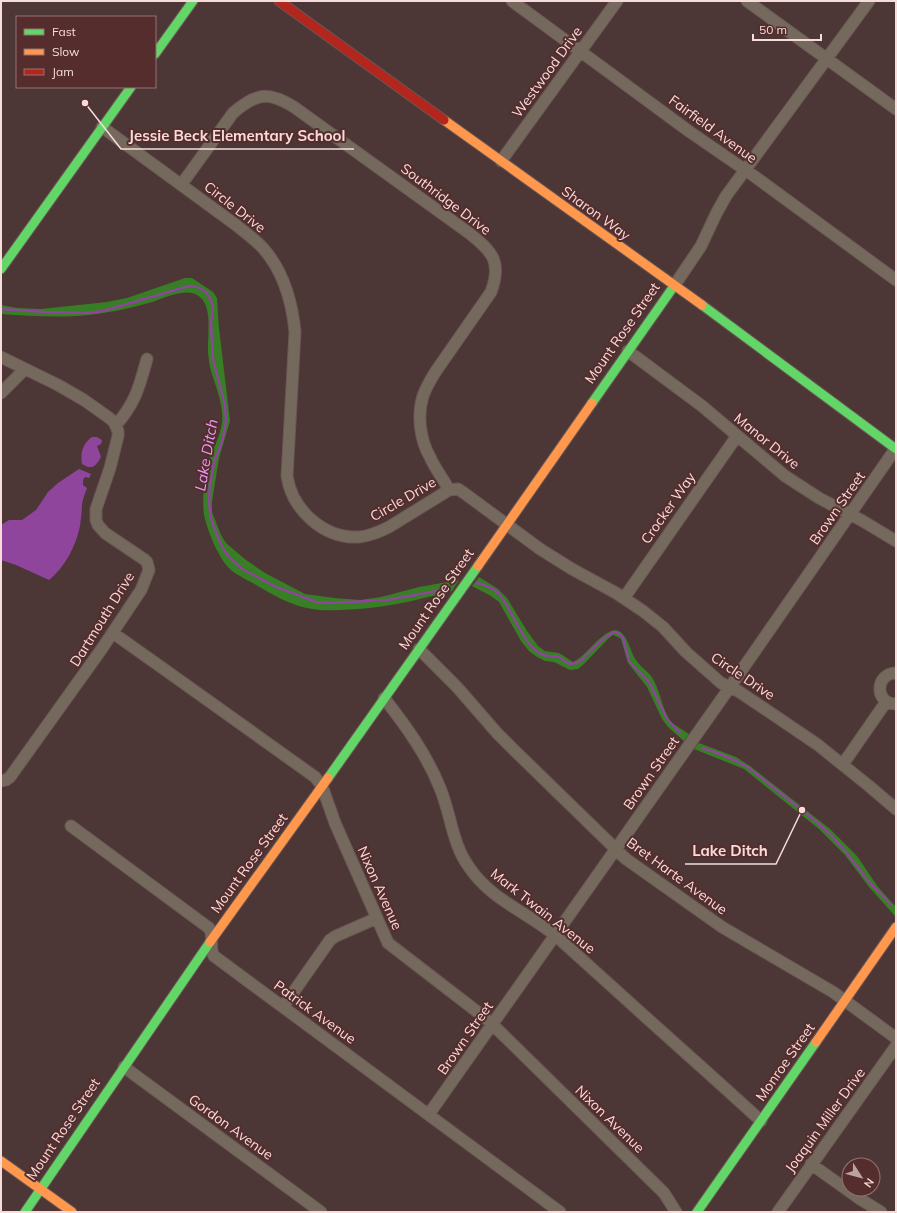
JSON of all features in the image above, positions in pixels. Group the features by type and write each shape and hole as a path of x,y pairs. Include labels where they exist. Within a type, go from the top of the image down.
{"street":[{"path":"156,53 193,1"},
{"name":"Sharon Way","path":"279,1 722,320 896,448"},
{"name":"Fairfield Avenue","path":"512,1 690,132 745,170 896,280"},
{"name":"Westwood Drive","path":"500,161 617,1"},
{"path":"747,1 896,109"},
{"name":"Mount Rose Street","path":"25,1212 211,941 419,649 674,286 701,246 721,205 745,170 869,1"},
{"path":"1,269 130,88"},
{"name":"Southridge Drive","path":"181,185 233,113 243,104 262,96 282,99 469,233 490,251 496,267 495,280 491,292 436,371 422,398 420,425 423,442 429,457 441,474 449,490"},
{"name":"Circle Drive","path":"102,128 252,238 262,248 279,271 292,308 295,332 287,476 292,495 303,513 329,531 339,535 359,537 379,533 449,490 458,490 556,560 624,598 643,611 657,622 700,666 721,682 738,691 794,728 843,764 896,809"},
{"name":"Manor Drive","path":"628,351 702,406 769,463 803,489 896,541"},
{"path":"1,356 71,392 108,417 116,425 134,400 147,359"},
{"path":"1,393 25,369"},
{"name":"Dartmouth Drive","path":"1,781 10,777 113,633 141,590 149,570 145,560 105,533 98,525 96,520 96,509 110,468 118,436 116,425"},
{"name":"Crocker Way","path":"624,598 737,436"},
{"name":"Brown Street","path":"429,1114 493,1025 896,448"},
{"name":"Nixon Avenue","path":"113,633 315,777 322,786 335,823 388,943 493,1025 664,1193 676,1212"},
{"name":"Bret Harte Avenue","path":"419,649 457,687 497,733 615,850 650,877 722,927 822,985 896,1038"},
{"path":"843,764 891,703 881,696 879,688 881,681 886,675 896,672"},
{"name":"Mark Twain Avenue","path":"384,698 413,737 435,775 445,800 456,842 468,867 497,896 555,936 761,1121"},
{"name":"Patrick Avenue","path":"71,826 209,928 211,931 210,948 214,956 560,1212"},
{"path":"283,1007 330,940 377,918"},
{"name":"Monroe Street","path":"697,1212 896,927"},
{"name":"Joaquin Miller Drive","path":"778,1212 896,1046"},
{"name":"Gordon Avenue","path":"124,1067 321,1212"},
{"path":"1,1161 72,1212"},
{"path":"811,1164 881,1212"}],"green space":[{"path":"185,278 192,278 213,292 217,298 230,421 219,458 212,502 212,512 221,535 226,543 246,560 265,573 305,594 360,600 381,597 419,587 459,580 452,591 383,606 355,609 316,610 290,603 276,596 237,574 226,565 214,544 208,529 203,509 203,495 207,467 220,433 222,410 209,364 208,313 206,305 197,295 185,293 171,295 131,308 88,315 55,317 1,314 1,305 17,308 41,309 107,302 127,298"},
{"path":"479,577 498,589 507,598 527,631 538,646 545,651 559,653 573,662 611,631 616,630 624,635 636,660 652,678 666,713 672,723 689,734 684,741 668,727 662,719 647,687 628,663 621,639 613,635 578,669 570,670 554,662 545,661 529,651 521,641 499,602 472,586"},
{"path":"699,743 736,757 750,766 830,829 857,856 878,887 896,907 895,916 869,887 845,855 819,829 744,769 694,749"}],"shaded area":[{"path":"92,437 97,437 102,440 101,444 97,446 101,457 95,465 88,467 82,464 81,456 84,445"},
{"path":"79,469 91,474 89,478 85,477 83,480 83,485 87,488 82,504 80,526 76,541 69,556 55,575 49,580 1,560 1,525 9,520 22,520 36,510 48,492 58,483"}],"waterway":[{"name":"Lake Ditch","path":"1,309 88,313 103,311 189,286 197,287 205,291 210,298 213,307 211,323 213,359 225,405 226,421 222,442 214,462 209,503 211,519 225,552 244,570 274,586 316,602 328,603 387,600 442,590"},
{"name":"Lake Ditch","path":"477,583 489,587 499,594 529,644 546,656 557,656 569,664 576,663 581,661 610,634 615,632 620,634 623,638 629,661 649,682 667,719 680,733"},
{"name":"Lake Ditch","path":"702,748 726,756 749,768 819,824 831,835 870,883 891,905"}],"traffic: fast":[{"path":"156,53 193,1"},
{"path":"1,269 130,88"},
{"path":"592,403 674,286"},
{"path":"702,305 896,449"},
{"path":"328,778 478,566"},
{"path":"25,1212 210,942"},
{"path":"697,1212 816,1042"}],"traffic: slow":[{"path":"444,120 702,305"},
{"path":"478,566 592,403"},
{"path":"210,942 328,778"},
{"path":"816,1042 896,927"},
{"path":"1,1161 72,1212"}],"traffic: jam":[{"path":"279,1 444,120"}],"place":[{"name":"Jessie Beck Elementary School","path":"85,103"},
{"name":"Lake Ditch","path":"802,810"}]}
